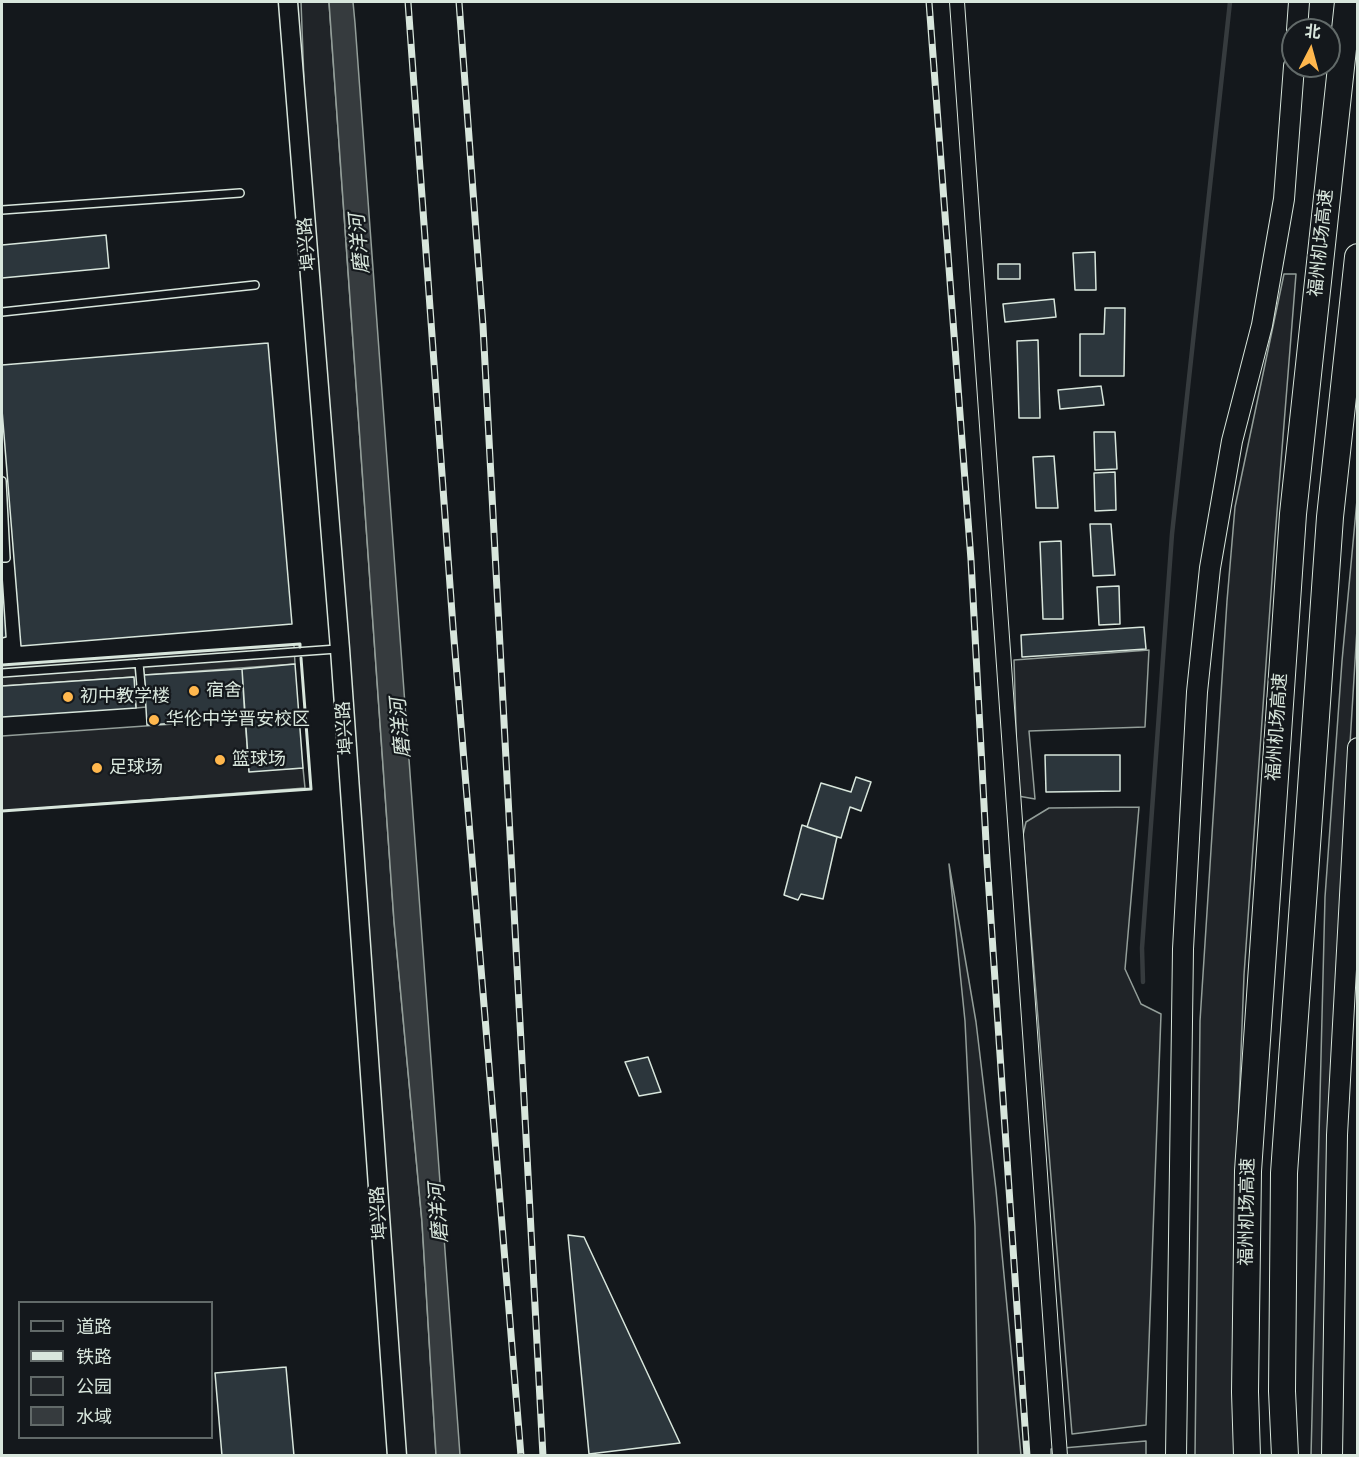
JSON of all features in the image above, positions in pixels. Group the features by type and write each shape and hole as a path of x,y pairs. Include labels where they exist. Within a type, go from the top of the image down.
{"highway":[{"name":"福州机场高速","path":"1247,1455 1245,1392 1248,1171 1292,526 1348,2"},
{"name":"福州机场高速","path":"1285,1455 1282,1391 1284,1173 1330,517 1358,257"}],"main road":[{"path":"1298,18 1299,2"},
{"path":"1176,1455 1183,949 1197,692 1210,568 1232,441 1262,325 1284,199 1293,78"},
{"path":"1332,1455 1337,1135 1352,932 1358,748"}],"street":[{"name":"埠兴路","path":"288,2 340,649 397,1455"},
{"path":"957,2 1060,1455"}],"lane":[{"path":"2,210 240,193"},
{"path":"2,312 255,285"},
{"path":"2,481 6,558 2,558"},
{"path":"2,673 340,649"},
{"path":"140,663 142,697"}],"green space":[{"path":"301,2 329,2 394,921 422,1222 436,1455 401,1455 306,134"},
{"path":"1284,274 1296,274 1244,975 1237,1155 1234,1455 1195,1456 1200,1021 1227,601 1235,507"},
{"path":"1357,500 1357,629 1338,941 1324,1455 1311,1456 1325,897 1342,661"},
{"path":"1149,650 1145,727 1029,731 1035,799 1018,796 1014,660"},
{"path":"245,719 249,771 303,768 305,788 2,811 2,736"},
{"path":"1139,807 1125,969 1141,1004 1161,1014 1146,1425 1072,1434 1023,835 1026,822 1049,808"},
{"path":"949,864 976,1022 996,1190 1021,1455 978,1455 975,1227 965,1021"},
{"path":"1146,1441 1146,1455 1051,1455 1051,1449"}],"shaded area":[{"path":"294,645 295,664 144,675 146,707 136,708 133,677 2,686 2,665"}],"water":[{"name":"磨洋河","path":"329,2 353,2 355,23 460,1455 436,1455 422,1222 394,921"}],"building":[{"path":"106,235 109,268 2,278 2,245"},
{"path":"1095,252 1096,290 1075,290 1073,253"},
{"path":"998,264 1020,264 1020,279 998,279"},
{"path":"1054,299 1056,317 1005,322 1003,304"},
{"path":"1105,308 1125,308 1124,376 1080,376 1080,334 1104,334"},
{"path":"1038,340 1040,418 1019,418 1017,341"},
{"path":"268,343 292,624 21,646 2,410 2,365"},
{"path":"1101,386 1104,405 1060,409 1058,390"},
{"path":"1094,432 1115,432 1117,469 1095,470"},
{"path":"1054,456 1058,508 1036,508 1033,457"},
{"path":"1115,472 1116,510 1095,511 1094,473"},
{"path":"1090,524 1111,524 1115,575 1093,576"},
{"path":"1061,541 1063,619 1043,619 1040,542"},
{"path":"2,576 6,637 2,638"},
{"path":"1119,586 1120,624 1099,625 1097,587"},
{"path":"1144,627 1146,649 1022,657 1021,635"},
{"path":"295,664 303,768 249,772 242,669"},
{"name":"宿舍","path":"242,669 245,719 147,725 144,675"},
{"name":"初中教学楼","path":"134,677 136,708 2,717 2,686"},
{"path":"1045,755 1120,755 1120,791 1046,792"},
{"path":"856,777 871,782 861,811 850,807 841,838 807,827 821,783 851,792"},
{"path":"802,825 837,837 823,899 801,894 798,900 784,895"},
{"path":"648,1057 661,1092 639,1096 625,1062"},
{"path":"568,1235 584,1237 680,1443 589,1454"},
{"path":"286,1367 294,1456 222,1456 215,1373"}],"waterway":[{"path":"1143,982 1142,948 1172,534 1230,2"}],"railway":[{"path":"408,2 453,627 521,1456"},
{"path":"459,2 483,326 543,1456"},
{"path":"929,2 971,560 987,861 1027,1456"}],"wall":[{"path":"2,665 300,644 300,647"},
{"path":"2,811 311,789 301,658"}],"place":[{"name":"宿舍","path":"194,691"},
{"name":"初中教学楼","path":"68,697"},
{"name":"华伦中学晋安校区","path":"154,720"},
{"name":"篮球场","path":"220,760"},
{"name":"足球场","path":"97,768"}]}
